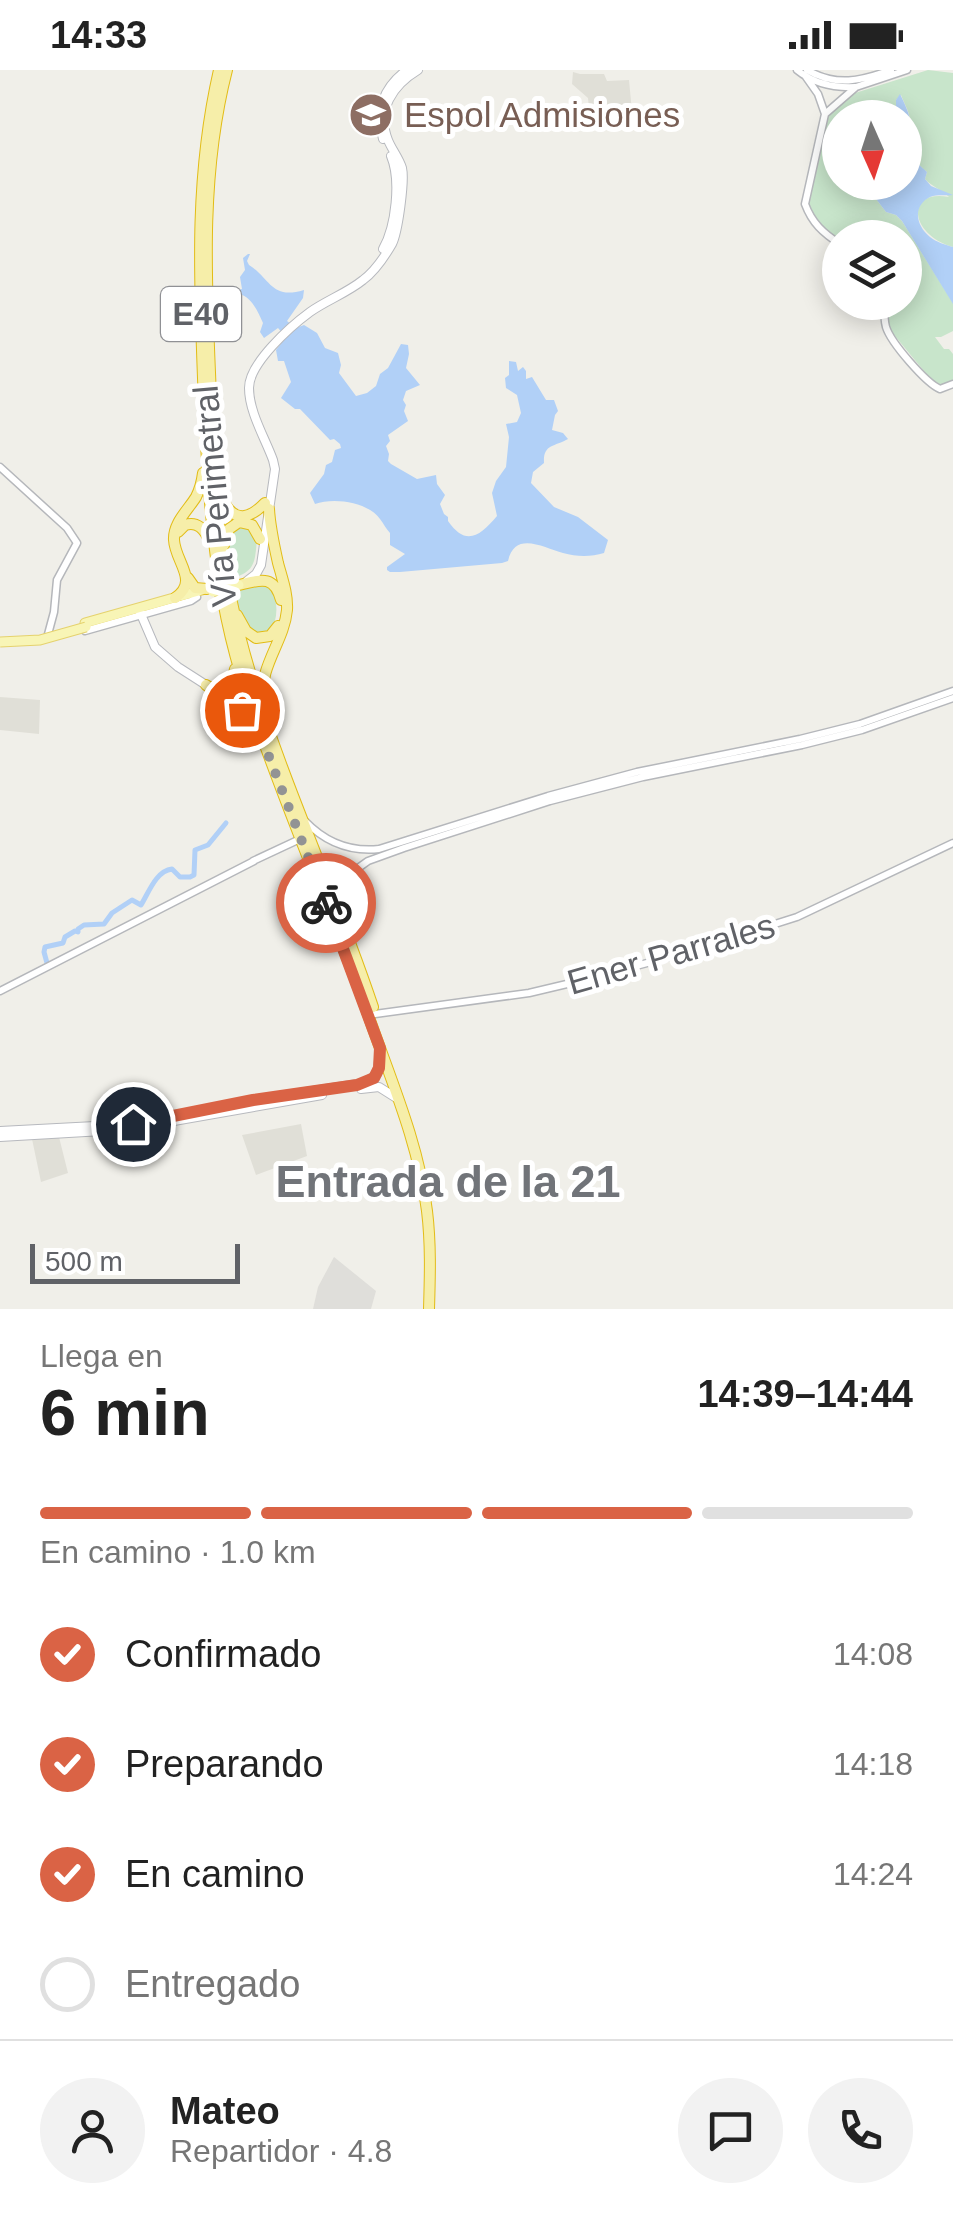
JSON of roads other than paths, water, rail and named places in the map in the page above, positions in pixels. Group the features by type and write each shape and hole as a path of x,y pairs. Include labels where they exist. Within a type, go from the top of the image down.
{"highway":[{"name":"Vía Perimetral","path":"219,70 203,154 199,223 210,517 233,648 266,749 346,955 370,1032 380,1048 413,1144 427,1211 432,1309"},
{"name":"Vía Perimetral","path":"227,70 210,168 206,224 219,563 266,726 415,1128 435,1228 432,1309"},
{"path":"174,598 187,584 174,533 200,488 206,437"},
{"path":"214,468 218,494 230,511 255,512 269,499"},
{"path":"266,726 262,680 284,625 287,604 271,532 269,499"},
{"path":"219,563 232,526 239,522 251,524 260,539"},
{"path":"207,591 195,588 188,579 178,541 180,528 192,524 203,529 219,563"},
{"path":"231,604 252,636 266,638 278,627 282,602 275,585 264,580 237,584"},
{"path":"206,685 225,689 233,683 233,648"},
{"path":"206,685 242,710 266,749"},
{"path":"346,955 346,978"}],"main road":[{"path":"0,640 40,640 174,598 237,584 254,577 260,569 274,460 245,400 245,376 253,361 296,318 362,275 386,244 397,188 396,172 381,134 380,110 390,86 407,70"},
{"path":"256,423 249,386 262,357 310,312 365,280 393,242 403,174 387,138 384,115 394,89 418,70"},
{"path":"237,584 254,570 269,499"},
{"path":"85,625 207,591"},
{"path":"139,610 174,598"},
{"path":"139,610 155,647 206,685"},
{"path":"254,1104 370,1081 378,1071 380,1048"},
{"path":"0,1134 130,1124 371,1087 387,1090 399,1101"}],"street":[{"path":"797,70 832,87 907,70"},
{"path":"840,100 861,82 891,70"},
{"path":"806,74 822,107"},
{"path":"822,123 804,204 822,231"},
{"path":"885,320 894,342 935,388 953,384"},
{"path":"0,467 67,528 76,541 57,580 47,638"},
{"path":"0,640 66,637 139,610"},
{"path":"296,807 319,833 344,847 386,848 653,772 860,724 953,695"},
{"path":"347,938 343,903 350,875 368,860 455,827"},
{"path":"0,991 197,888 302,839"},
{"name":"Ener Parrales","path":"375,1014 529,992 665,959 770,927 832,902 953,843"}],"water":[{"path":"922,167 931,186 953,195 924,201 918,211 919,220 901,220 886,212 877,200 922,200"},
{"path":"922,227 930,237 953,247 953,304 922,254"},
{"path":"248,254 249,265 278,290 304,290 287,321 296,328 304,325 317,333 325,348 338,353 339,373 356,396 376,386 401,344 408,345 406,368 420,385 406,391 403,400 408,421 388,435 388,461 417,479 436,475 445,495 440,504 444,514 461,534 479,533 497,516 492,493 506,467 506,424 517,422 521,413 517,395 506,388 505,378 509,375 509,361 516,362 518,371 523,367 526,379 532,377 546,400 554,400 558,411 552,430 568,439 547,449 544,463 533,472 531,483 554,507 578,517 608,540 604,553 573,555 523,544 502,563 387,570 405,554 390,545 390,533 375,513 350,502 315,504 310,493 340,444 330,440 300,409 281,398 291,382 276,350 286,337 278,328 264,338 257,310 239,294 240,277 245,270 243,258"}],"waterway":[{"path":"47,963 45,947 63,943 65,937 84,925 104,924 112,913 132,900 141,905 166,871 172,869 180,877 194,875 195,850 208,845 226,823"}],"place":[{"name":"Espol Admisiones","path":"371,115"}],"district":[{"name":"Entrada de la 21","path":"448,1181"}]}
